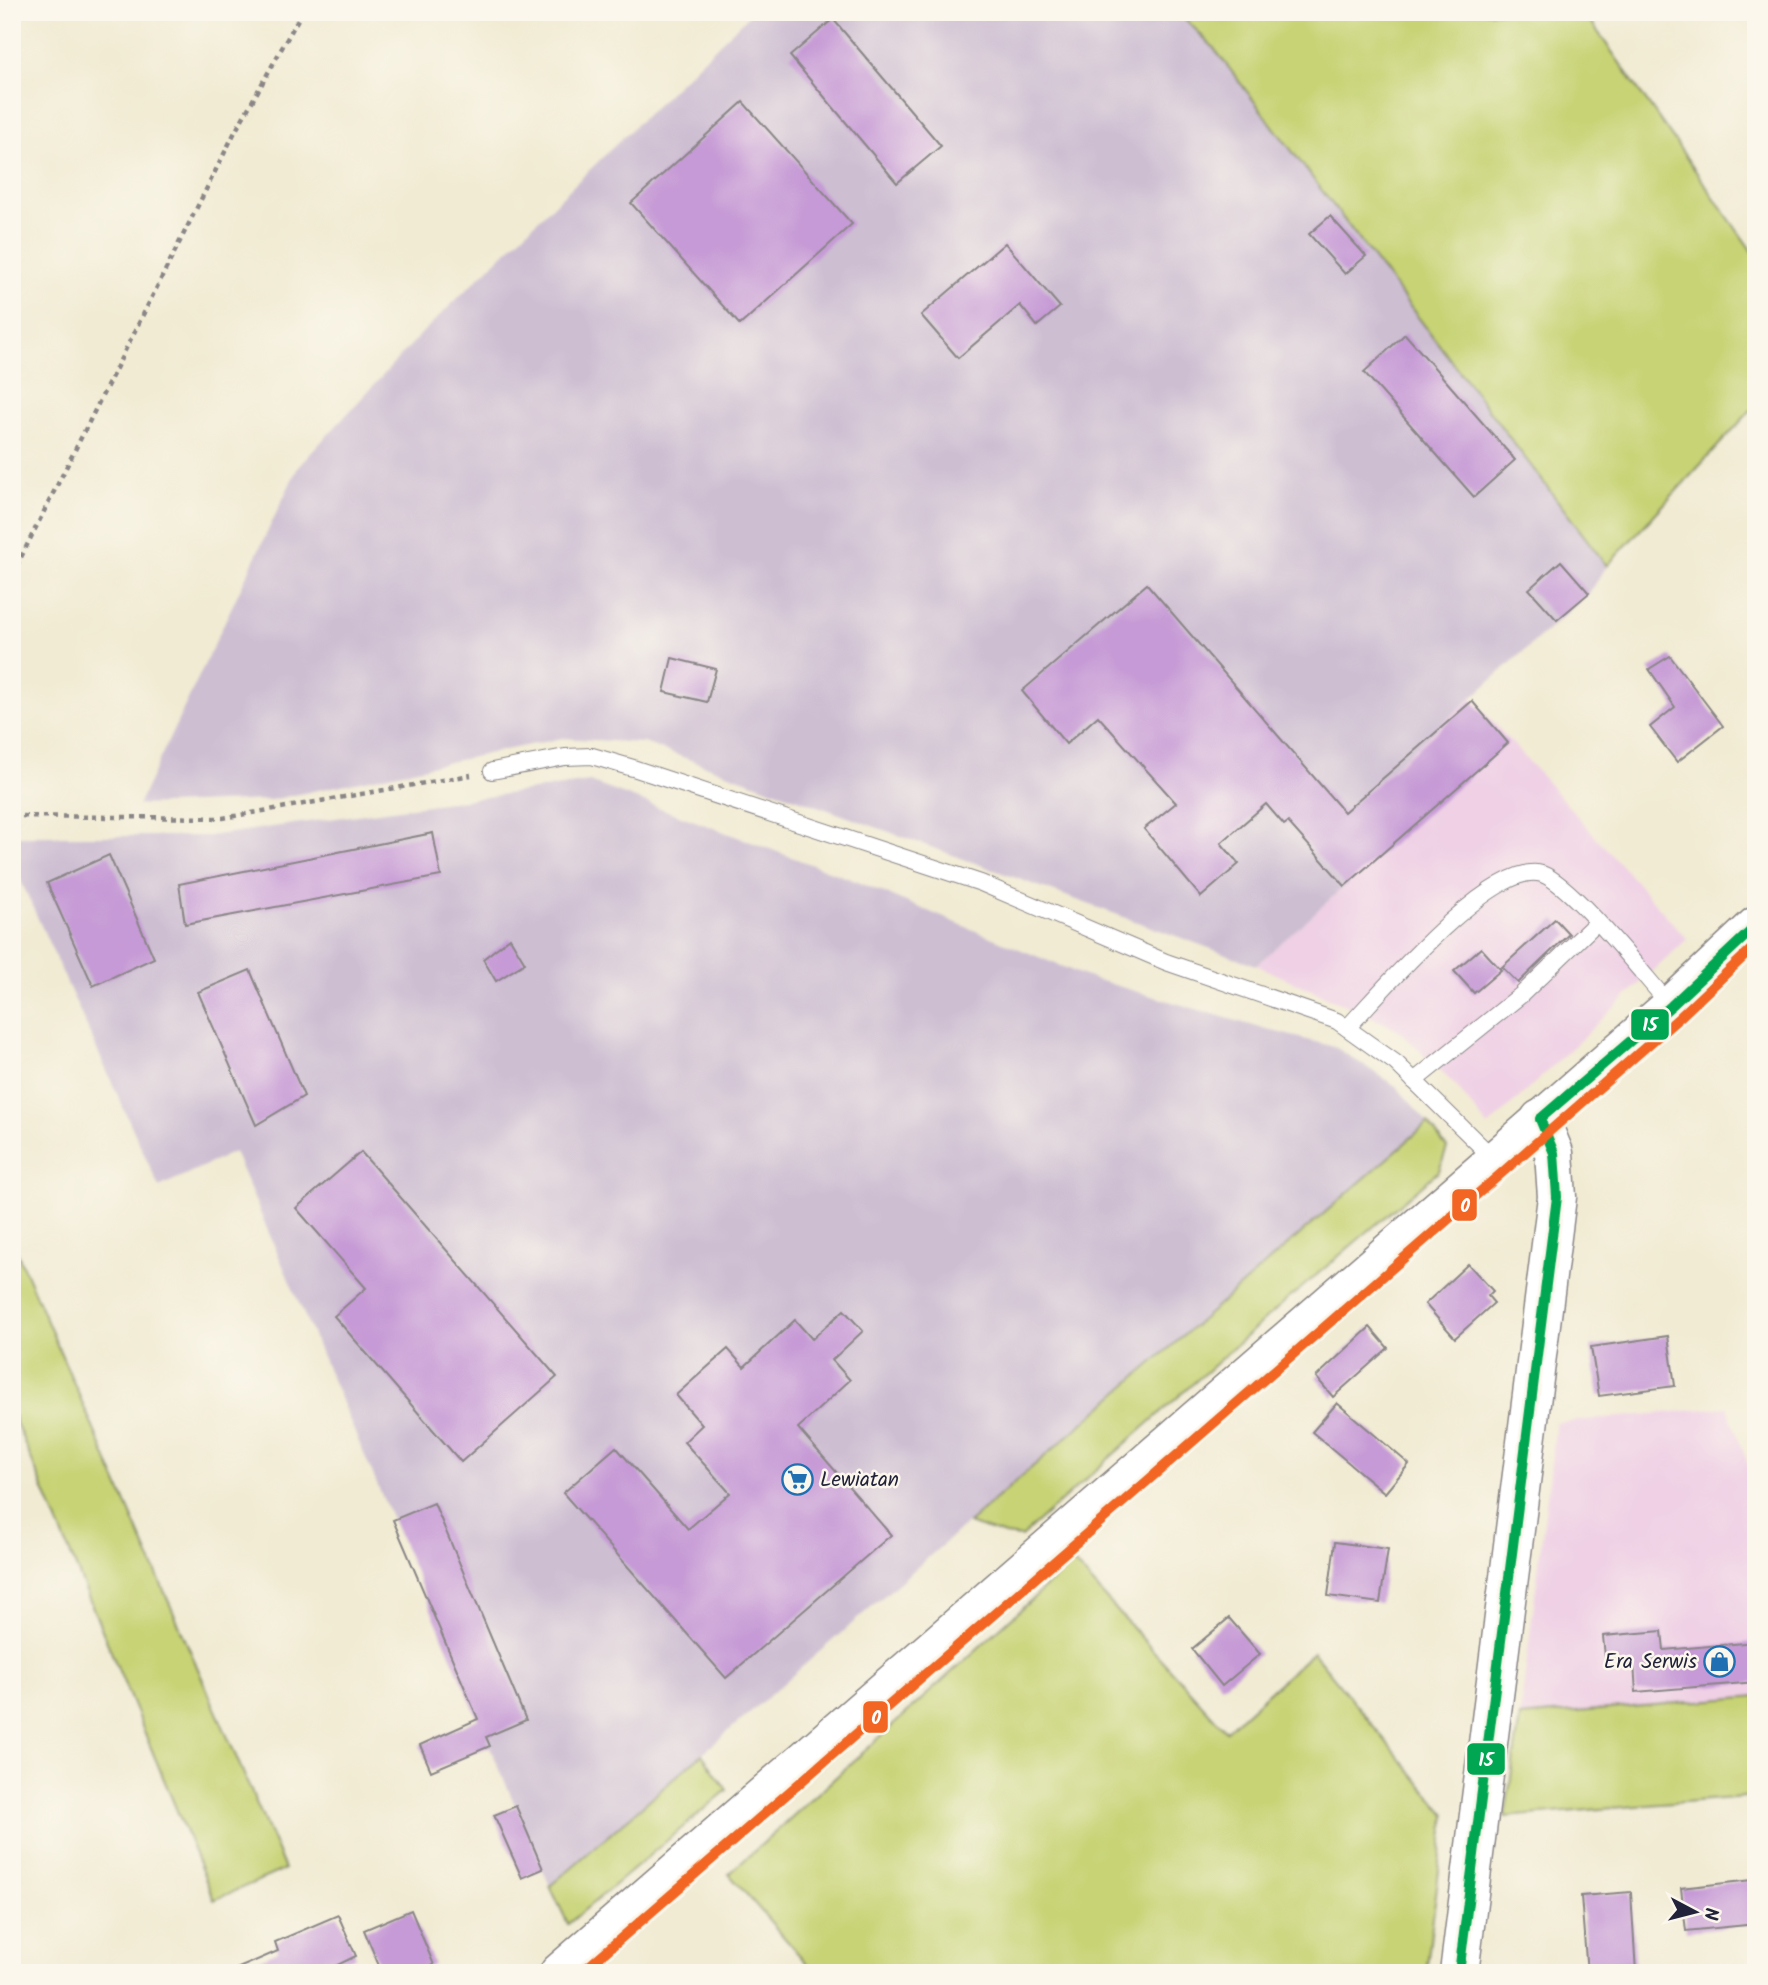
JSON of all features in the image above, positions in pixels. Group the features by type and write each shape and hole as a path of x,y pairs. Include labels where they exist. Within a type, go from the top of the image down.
{"street":[{"path":"559,1973 1495,1160 1671,1006 1756,926"},
{"path":"1459,1973 1558,1197 1554,1153 1540,1119"}],"lane":[{"path":"492,771 592,756 981,883 1166,962 1337,1021 1396,1063 1495,1160"},
{"path":"1347,1028 1442,928 1496,885 1523,873 1538,872 1573,896 1671,1006"},
{"path":"1414,1081 1521,995 1597,922"}],"path":[{"path":"12,575 235,132 302,12"},
{"path":"12,816 223,818 492,771"}],"shaded area":[{"path":"752,12 1178,12 1213,47 1607,566 1589,593 1308,844 1345,886 1256,965 644,743 562,738 271,800 138,805 298,467 422,333"},
{"path":"1471,697 1687,939 1488,1127 1456,1086 1398,1029 1256,965 1345,886 1307,844"},
{"path":"590,782 853,880 1087,977 1335,1047 1396,1086 1428,1123 550,1886 234,1152 159,1187 12,861 12,836 209,836"},
{"path":"1727,1407 1756,1487 1756,1696 1520,1717 1556,1423"}],"green space":[{"path":"1178,12 1584,12 1756,257 1756,411 1753,408 1607,566 1213,47"},
{"path":"1428,1123 1447,1148 1439,1171 1280,1306 1021,1537 1005,1535 968,1523"},
{"path":"12,1241 285,1869 214,1900 12,1413"},
{"path":"1073,1562 1226,1731 1313,1652 1446,1815 1426,1973 815,1973 729,1874"},
{"path":"1756,1696 1756,1796 1505,1817 1520,1717"},
{"path":"702,1754 727,1790 568,1924 550,1886"}],"building":[{"path":"833,19 941,146 897,183 790,56"},
{"path":"743,102 852,224 740,325 631,203"},
{"path":"1330,216 1366,256 1345,274 1309,234"},
{"path":"1005,243 1060,307 1037,326 1020,305 958,358 921,315"},
{"path":"1405,334 1515,460 1474,497 1364,372"},
{"path":"1561,561 1589,593 1557,620 1529,589"},
{"path":"1147,584 1344,812 1472,701 1508,743 1345,886 1288,822 1284,825 1266,804 1221,843 1239,864 1201,897 1144,829 1176,803 1098,716 1066,744 1022,691"},
{"path":"1670,656 1723,726 1677,762 1650,727 1675,707 1649,669"},
{"path":"672,658 716,669 707,702 664,692"},
{"path":"433,833 441,876 185,924 179,884"},
{"path":"109,855 154,958 93,986 47,883"},
{"path":"1555,919 1569,934 1518,983 1502,967"},
{"path":"510,938 525,963 496,981 483,959"},
{"path":"1481,948 1501,970 1474,993 1454,971"},
{"path":"250,970 304,1096 256,1125 198,992"},
{"path":"361,1152 557,1377 461,1462 334,1316 366,1288 296,1208"},
{"path":"1468,1264 1493,1291 1488,1296 1494,1303 1455,1338 1425,1304"},
{"path":"844,1310 863,1331 832,1360 850,1380 798,1428 891,1535 726,1678 563,1493 616,1447 688,1529 730,1493 684,1442 702,1425 676,1395 728,1349 744,1367 795,1320 812,1339"},
{"path":"1370,1327 1388,1348 1333,1397 1316,1377"},
{"path":"1668,1336 1675,1386 1599,1396 1591,1347"},
{"path":"1337,1403 1409,1464 1385,1493 1312,1432"},
{"path":"434,1503 526,1720 486,1737 490,1746 431,1771 420,1745 478,1719 393,1520"},
{"path":"1335,1542 1388,1549 1380,1603 1328,1596"},
{"path":"1229,1618 1260,1654 1222,1686 1192,1649"},
{"name":"Era Serwis","path":"1662,1631 1664,1650 1756,1642 1756,1682 1636,1692 1634,1664 1606,1667 1603,1636"},
{"path":"516,1806 543,1869 522,1878 494,1815"},
{"path":"1752,1880 1756,1924 1686,1931 1681,1888"},
{"path":"1631,1892 1636,1973 1587,1973 1581,1896"},
{"path":"411,1910 434,1965 415,1973 382,1973 364,1930"},
{"path":"338,1915 356,1956 321,1973 227,1973 278,1951 275,1942"}],"transit line":[{"name":"15","path":"1540,1119 1671,1006 1756,926"},
{"name":"0","path":"581,1973 1504,1171 1680,1017 1756,945"},
{"name":"15","path":"1459,1973 1557,1197 1554,1153 1540,1119"}],"place":[{"name":"Lewiatan","path":"797,1480"},
{"name":"Era Serwis","path":"1720,1662"}]}
